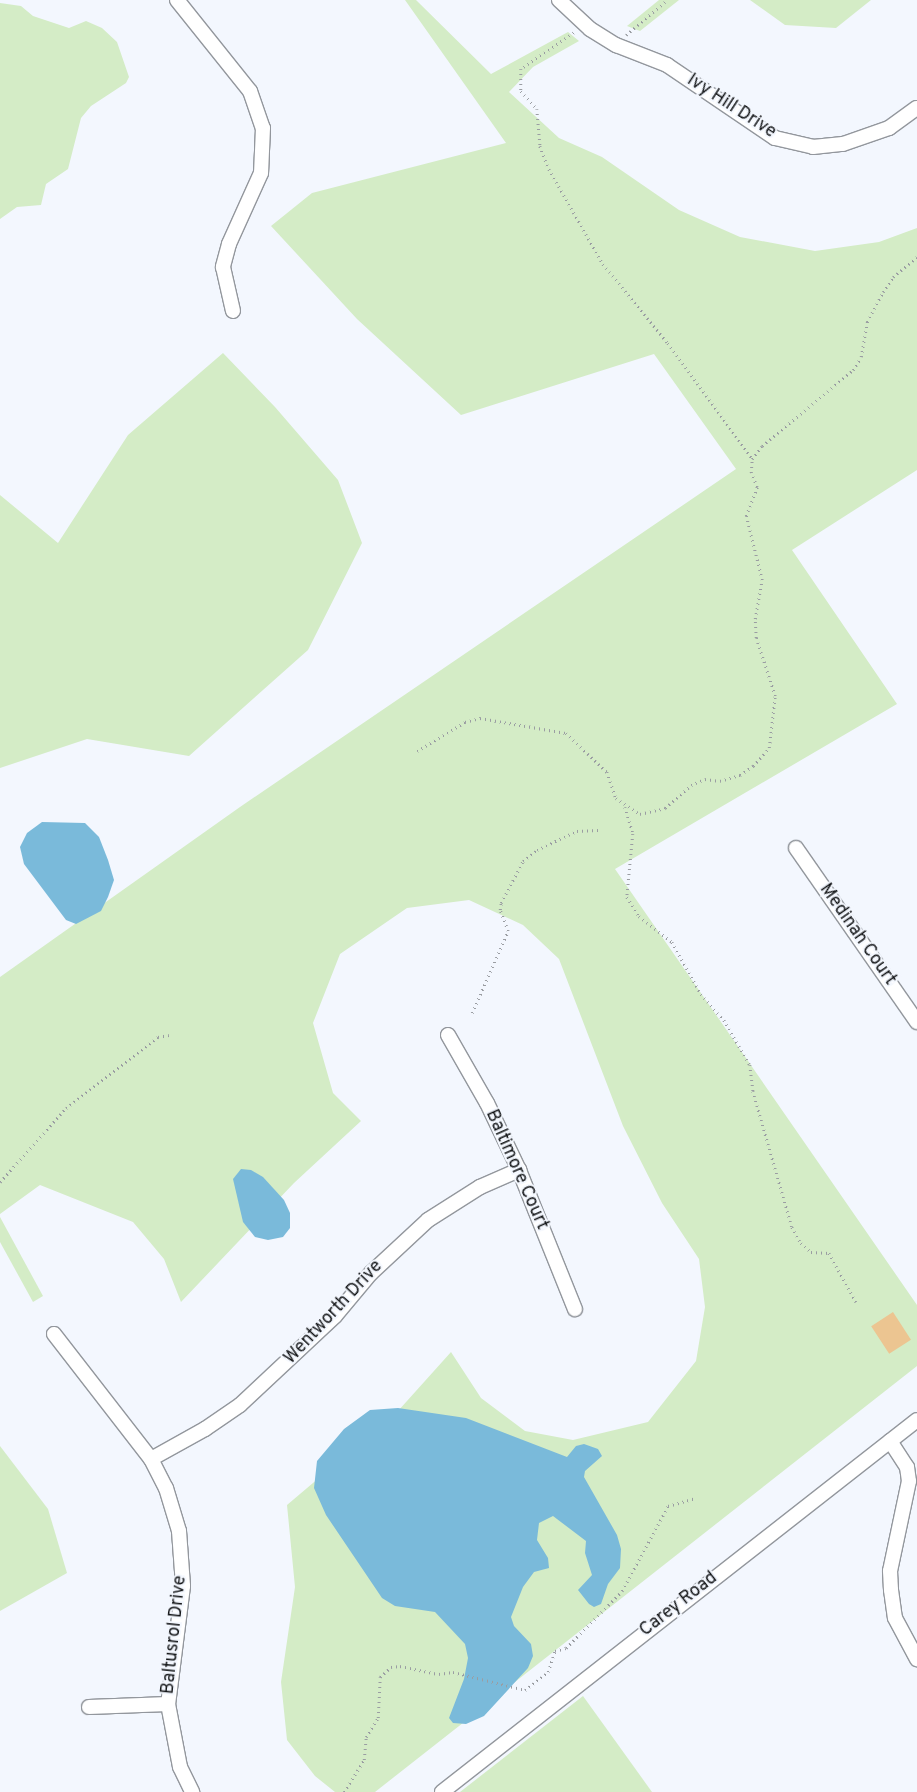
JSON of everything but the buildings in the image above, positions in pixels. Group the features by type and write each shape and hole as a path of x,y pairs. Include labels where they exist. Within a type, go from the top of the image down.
{"street":[{"path":"177,0 250,91 263,128 261,173 229,244 222,267 233,311"},
{"name":"Ivy Hill Drive","path":"559,0 585,24 616,45 667,65 775,138 813,147 843,144 889,128 917,108"},
{"name":"Medinah Court","path":"796,848 917,1022"},
{"name":"Baltimore Court","path":"448,1036 487,1103 519,1170 575,1308"},
{"name":"Wentworth Drive","path":"151,1460 205,1429 240,1405 336,1316 371,1273 428,1220 480,1187 519,1170"},
{"name":"Baltusrol Drive","path":"54,1334 151,1460 166,1488 176,1522 182,1559 182,1586 168,1704 180,1767 192,1792"},
{"name":"Carey Road","path":"442,1792 917,1420"},
{"path":"890,1441 907,1467 909,1481 890,1571 891,1590 895,1618 917,1659"},
{"path":"89,1706 168,1704"}],"path":[{"path":"616,45 667,0"},
{"path":"585,24 521,68 521,91 537,109 540,146 549,169 603,264 668,343 752,458"},
{"path":"417,751 465,722 480,718 566,733 607,772 616,798 640,814 652,813 665,808 691,785 705,779 720,781 740,775 769,748 775,696 756,638 755,619 762,580 746,516 758,487 751,473 752,458 762,446 853,370 861,356 867,322 883,292 893,277 917,257"},
{"path":"624,805 634,834 627,897 639,916 672,942 701,994 724,1020 750,1065 753,1091 792,1227 801,1243 811,1252 829,1253 856,1302"},
{"path":"472,1013 508,931 500,910 501,902 523,861 537,850 564,837 577,832 598,830"},
{"path":"0,1182 66,1108 158,1037 169,1034"},
{"path":"344,1792 364,1760 366,1737 378,1718 380,1677 391,1667 400,1666 427,1673 453,1672 518,1691 525,1690 548,1672 555,1651 566,1648 616,1598 668,1506 696,1498"}],"green space":[{"path":"405,0 416,0 491,74 568,32 579,41 533,67 509,92 559,138 602,157 679,210 740,237 815,251 879,242 917,228 917,470 792,550 897,704 615,869 917,1305 917,1366 375,1792 335,1792 315,1776 287,1740 281,1682 295,1587 287,1505 398,1411 451,1352 481,1398 525,1431 573,1440 648,1422 696,1361 705,1307 699,1259 662,1203 623,1126 559,959 523,925 469,900 407,908 340,954 313,1023 333,1093 361,1121 294,1183 181,1302 164,1259 133,1222 40,1185 0,1214 0,977 240,807 736,469 654,354 461,415 357,319 271,226 312,193 506,143"},
{"path":"659,0 679,0 640,31 627,26"},
{"path":"750,0 871,0 836,28 785,25"},
{"path":"0,3 21,6 33,16 69,28 86,21 102,28 117,42 129,77 126,83 91,106 81,118 68,169 46,184 41,205 17,207 0,219"},
{"path":"223,353 275,407 338,480 362,543 308,650 189,756 87,739 0,768 0,495 58,543 128,435"},
{"path":"0,1217 43,1296 33,1302 0,1242"},
{"path":"0,1446 48,1509 67,1573 0,1611"},
{"path":"583,1696 652,1792 460,1792"}],"water":[{"path":"42,822 85,823 99,837 108,860 114,880 101,911 76,924 66,920 24,864 20,847 27,833"},
{"path":"241,1169 251,1170 263,1177 284,1200 290,1213 290,1228 283,1237 268,1240 255,1237 243,1222 233,1179"},
{"path":"398,1408 466,1418 567,1457 576,1446 584,1444 598,1449 602,1456 585,1471 584,1477 617,1535 621,1549 620,1568 608,1584 601,1604 594,1607 589,1604 578,1590 592,1575 585,1553 586,1541 553,1516 539,1523 537,1540 548,1558 549,1568 534,1572 523,1587 511,1617 514,1626 531,1644 533,1656 528,1668 484,1716 466,1724 453,1723 449,1718 464,1679 468,1658 465,1644 435,1612 395,1606 382,1598 326,1515 314,1488 317,1461 344,1429 370,1410"}]}
